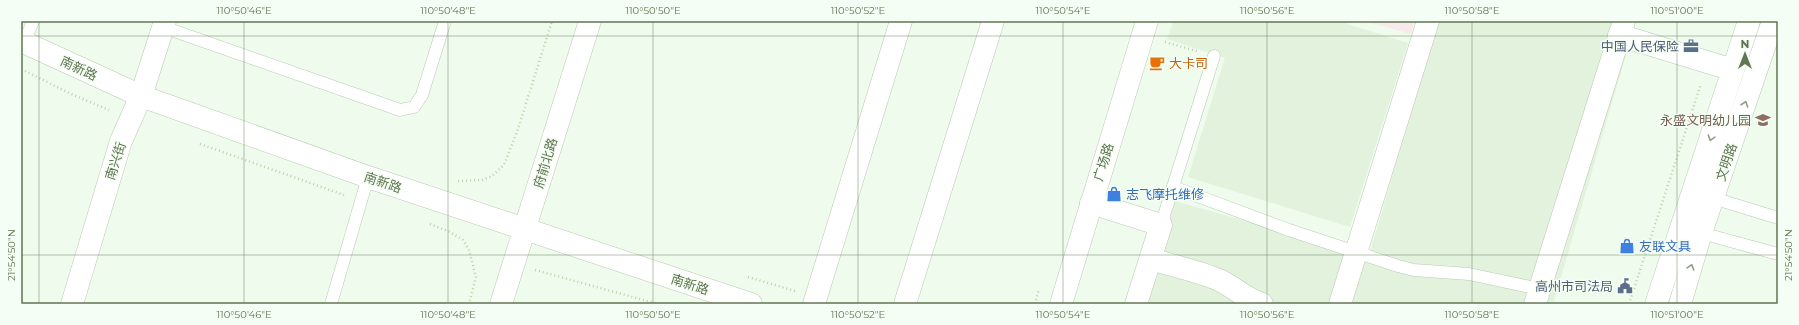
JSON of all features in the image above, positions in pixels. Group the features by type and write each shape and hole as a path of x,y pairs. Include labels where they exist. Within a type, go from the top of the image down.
{"street":[{"name":"府前北路","path":"501,304 590,21"},
{"path":"814,304 901,21"},
{"path":"904,304 993,21"},
{"path":"1340,304 1428,21"},
{"name":"文明路","path":"1656,304 1749,21"},
{"name":"文明路","path":"1680,304 1701,233 1773,21"},
{"name":"南兴街","path":"72,304 121,141 140,96 164,24"},
{"name":"广场路","path":"1061,304 1145,28"},
{"path":"1538,297 1621,28 1733,70"},
{"name":"南新路","path":"22,42 140,96 368,177 525,229 727,300 751,304"},
{"path":"1091,203 1161,225 1136,304"},
{"path":"1151,259 1217,280 1234,288 1244,296 1262,304"}],"lane":[{"path":"22,42 33,21"},
{"path":"164,24 400,110 404,110 414,107 422,95 445,21"},
{"path":"1161,225 1214,56"},
{"path":"331,304 368,177"},
{"path":"1173,187 1289,230 1398,266 1414,270 1469,274 1538,297"},
{"path":"1714,198 1778,218"},
{"path":"1701,233 1778,254"}],"path":[{"path":"454,181 467,182 482,180 492,176 504,165 518,129 552,21"},
{"path":"1145,28 1214,56"},
{"path":"1628,304 1709,62"},
{"path":"21,68 78,97 131,118"},
{"path":"196,142 361,201"},
{"path":"426,222 450,232 463,240 468,250 476,277 469,304"},
{"path":"513,266 540,270 658,304"}],"shaded area":[{"path":"1173,21 1338,21 1408,43 1350,227 1188,177 1225,58 1167,39"},
{"path":"1365,21 1415,21 1411,34"},
{"path":"1437,21 1636,21 1553,304 1145,304 1175,201 1369,256"}],"place":[{"name":"中国人民保险","path":"1691,46"},
{"name":"大卡司","path":"1157,63"},
{"name":"永盛文明幼儿园","path":"1763,120"},
{"name":"志飞摩托维修","path":"1114,194"},
{"name":"友联文具","path":"1627,246"},
{"name":"高州市司法局","path":"1625,286"}]}
